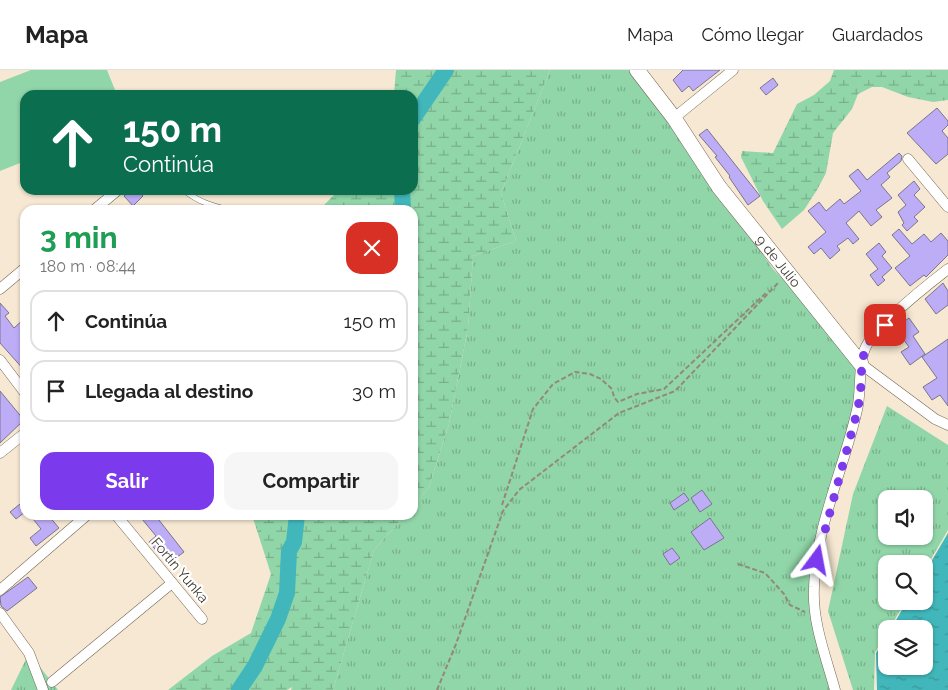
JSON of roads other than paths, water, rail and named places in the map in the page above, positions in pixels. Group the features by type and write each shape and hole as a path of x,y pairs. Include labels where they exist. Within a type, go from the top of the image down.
{"main road":[{"name":"9 de Julio","path":"637,70 674,118 719,187 861,364"}],"street":[{"path":"674,118 733,70"},
{"path":"908,159 948,207"},
{"path":"100,205 112,195"},
{"path":"835,690 815,610 814,587 817,560 858,409 862,378 861,364 867,344 926,286 948,269"},
{"path":"0,289 20,272"},
{"path":"0,360 20,386"},
{"name":"9 de Julio","path":"861,364 935,419 948,425"},
{"path":"0,453 20,437"},
{"path":"0,590 81,520"},
{"name":"Fortín Yunka","path":"120,520 202,618"},
{"path":"52,682 172,582"},
{"path":"0,613 30,653 43,690"}],"lane":[{"path":"190,195 208,205"}],"water":[{"path":"948,533 948,690 877,690 876,653 878,650 878,675 933,675 933,620 896,620 902,610 933,610 933,559"}],"waterway":[{"path":"418,111 446,70"},
{"path":"402,195 403,205"},
{"path":"239,690 255,666 278,619 287,593 289,551 294,542 296,520"}]}
